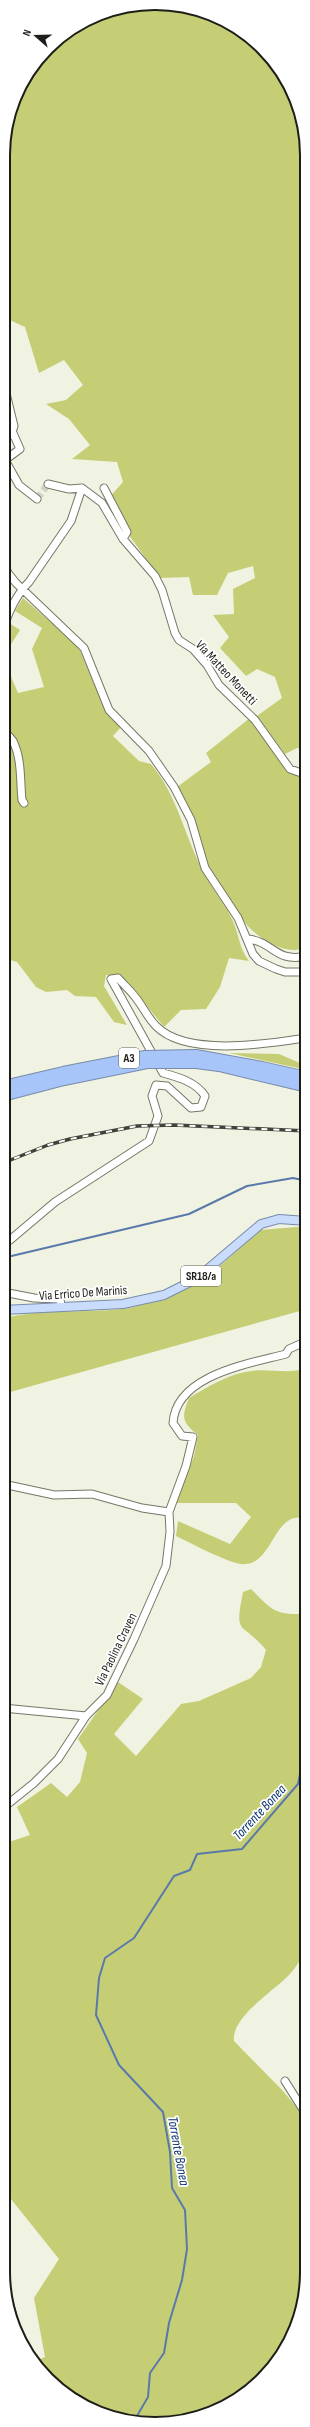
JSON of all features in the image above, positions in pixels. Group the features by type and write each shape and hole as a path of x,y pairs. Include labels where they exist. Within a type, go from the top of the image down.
{"highway":[{"name":"A3","path":"196,1059 218,1066 300,1085"},
{"name":"A3","path":"10,1085 147,1063 196,1059 257,1065 300,1075"},
{"name":"A3","path":"10,1094 63,1076"}],"main road":[{"name":"Via Errico De Marinis","path":"10,1310 123,1304 164,1295 196,1279 261,1224 279,1219 300,1220"}],"street":[{"path":"10,409 13,432 20,449 10,456"},
{"path":"10,469 19,485 37,499"},
{"path":"10,610 22,589 29,582 68,526 75,512 82,488 69,489 48,484"},
{"name":"Via Matteo Monetti","path":"82,488 102,503 124,539 155,576 162,590 175,633 179,640 202,660 219,685 255,720 290,769 300,773"},
{"path":"104,488 127,532 124,539"},
{"path":"10,575 22,589 81,644 88,654 109,710 149,751 171,782 191,820 205,868 238,918 253,954 266,965 285,972 300,972"},
{"path":"10,738 16,750 21,777 22,800 24,803"},
{"path":"248,939 260,942 278,955 293,958 300,957"},
{"path":"10,1240 55,1202 149,1141 158,1116 152,1096 156,1085 167,1086 192,1108 201,1107 205,1096 200,1089 177,1076 163,1073 111,979 118,978 136,998 156,1026 171,1037 219,1046 246,1047 300,1039"},
{"path":"10,1293 34,1298 60,1298 61,1306"},
{"path":"10,1485 54,1494 92,1494 142,1508 169,1512 186,1466 194,1437 182,1436 173,1423 176,1407 184,1394 222,1373 286,1354 289,1349 300,1344"},
{"name":"Via Paolina Craven","path":"10,1802 34,1783 58,1759 86,1716 107,1695 166,1566 170,1532 169,1512"},
{"path":"10,1709 86,1716"},
{"path":"285,2082 300,2105"}],"green space":[{"path":"146,10 174,11 202,18 228,29 258,52 276,74 292,108 299,136 300,749 297,748 285,754 257,716 282,698 275,677 257,669 246,676 220,648 229,637 213,615 234,614 233,589 255,578 253,566 228,573 217,595 193,595 189,577 160,578 105,502 123,482 117,462 72,459 90,445 69,419 46,404 66,400 83,385 64,360 39,373 25,327 10,320 10,146 15,117 29,82 49,56 56,56 56,49 74,34 100,21 117,15"},
{"path":"23,598 78,646 106,712 121,727 113,736 139,761 151,764 160,776 174,802 205,876 232,919 243,951 249,961 229,958 220,987 206,1009 181,1010 164,1027 122,976 106,975 104,986 127,1025 114,1022 96,997 75,996 67,990 46,992 36,987 17,962 10,960 10,674 18,693 44,687 32,649 42,628 15,611"},
{"path":"10,624 20,630 10,646"},
{"path":"250,718 293,774 300,770 300,949 290,950 274,945 265,941 251,930 205,860 177,787 211,762 206,753"},
{"path":"229,1053 279,1054 300,1063 300,1068"},
{"path":"300,1227 300,1311 10,1392 10,1317 32,1313 122,1309 167,1297 183,1291 197,1283 221,1265 259,1230"},
{"path":"258,1370 299,1370 300,1518 296,1518 287,1522 280,1529 260,1557 252,1563 235,1563 208,1552 176,1536 178,1521 230,1544 251,1517 236,1503 176,1503 194,1456 198,1435 189,1427 184,1419 189,1398 219,1381 234,1375"},
{"path":"251,1589 272,1609 284,1613 300,1614 300,1961 288,1976 254,2006 239,2023 235,2032 234,2041 283,2091 300,2112 299,2291 292,2319 276,2353 258,2375 236,2393 210,2406 193,2412 164,2417 136,2416 108,2409 82,2398 52,2375 39,2359 45,2357 34,2298 59,2259 10,2198 10,1842 30,1835 17,1807 51,1783 67,1797 80,1782 87,1753 78,1739 118,1682 143,1699 114,1734 136,1756 181,1704 199,1701 251,1678 261,1667 266,1650 245,1631 240,1623 239,1616 243,1592"}],"waterway":[{"path":"10,1256 189,1214 247,1186 293,1178 300,1180"},
{"name":"Torrente Bonea","path":"137,2416 148,2397 150,2373 164,2353 169,2323 182,2280 187,2249 185,2210 172,2188 170,2152 163,2112 119,2065 96,2015 99,1978 105,1958 134,1938 174,1876 190,1870 197,1854 242,1849 298,1784 300,1774"}],"tunnel":[{"path":"37,499 48,484"}],"railway":[{"path":"10,1160 48,1145 70,1139 137,1126 174,1125 300,1131"}]}
